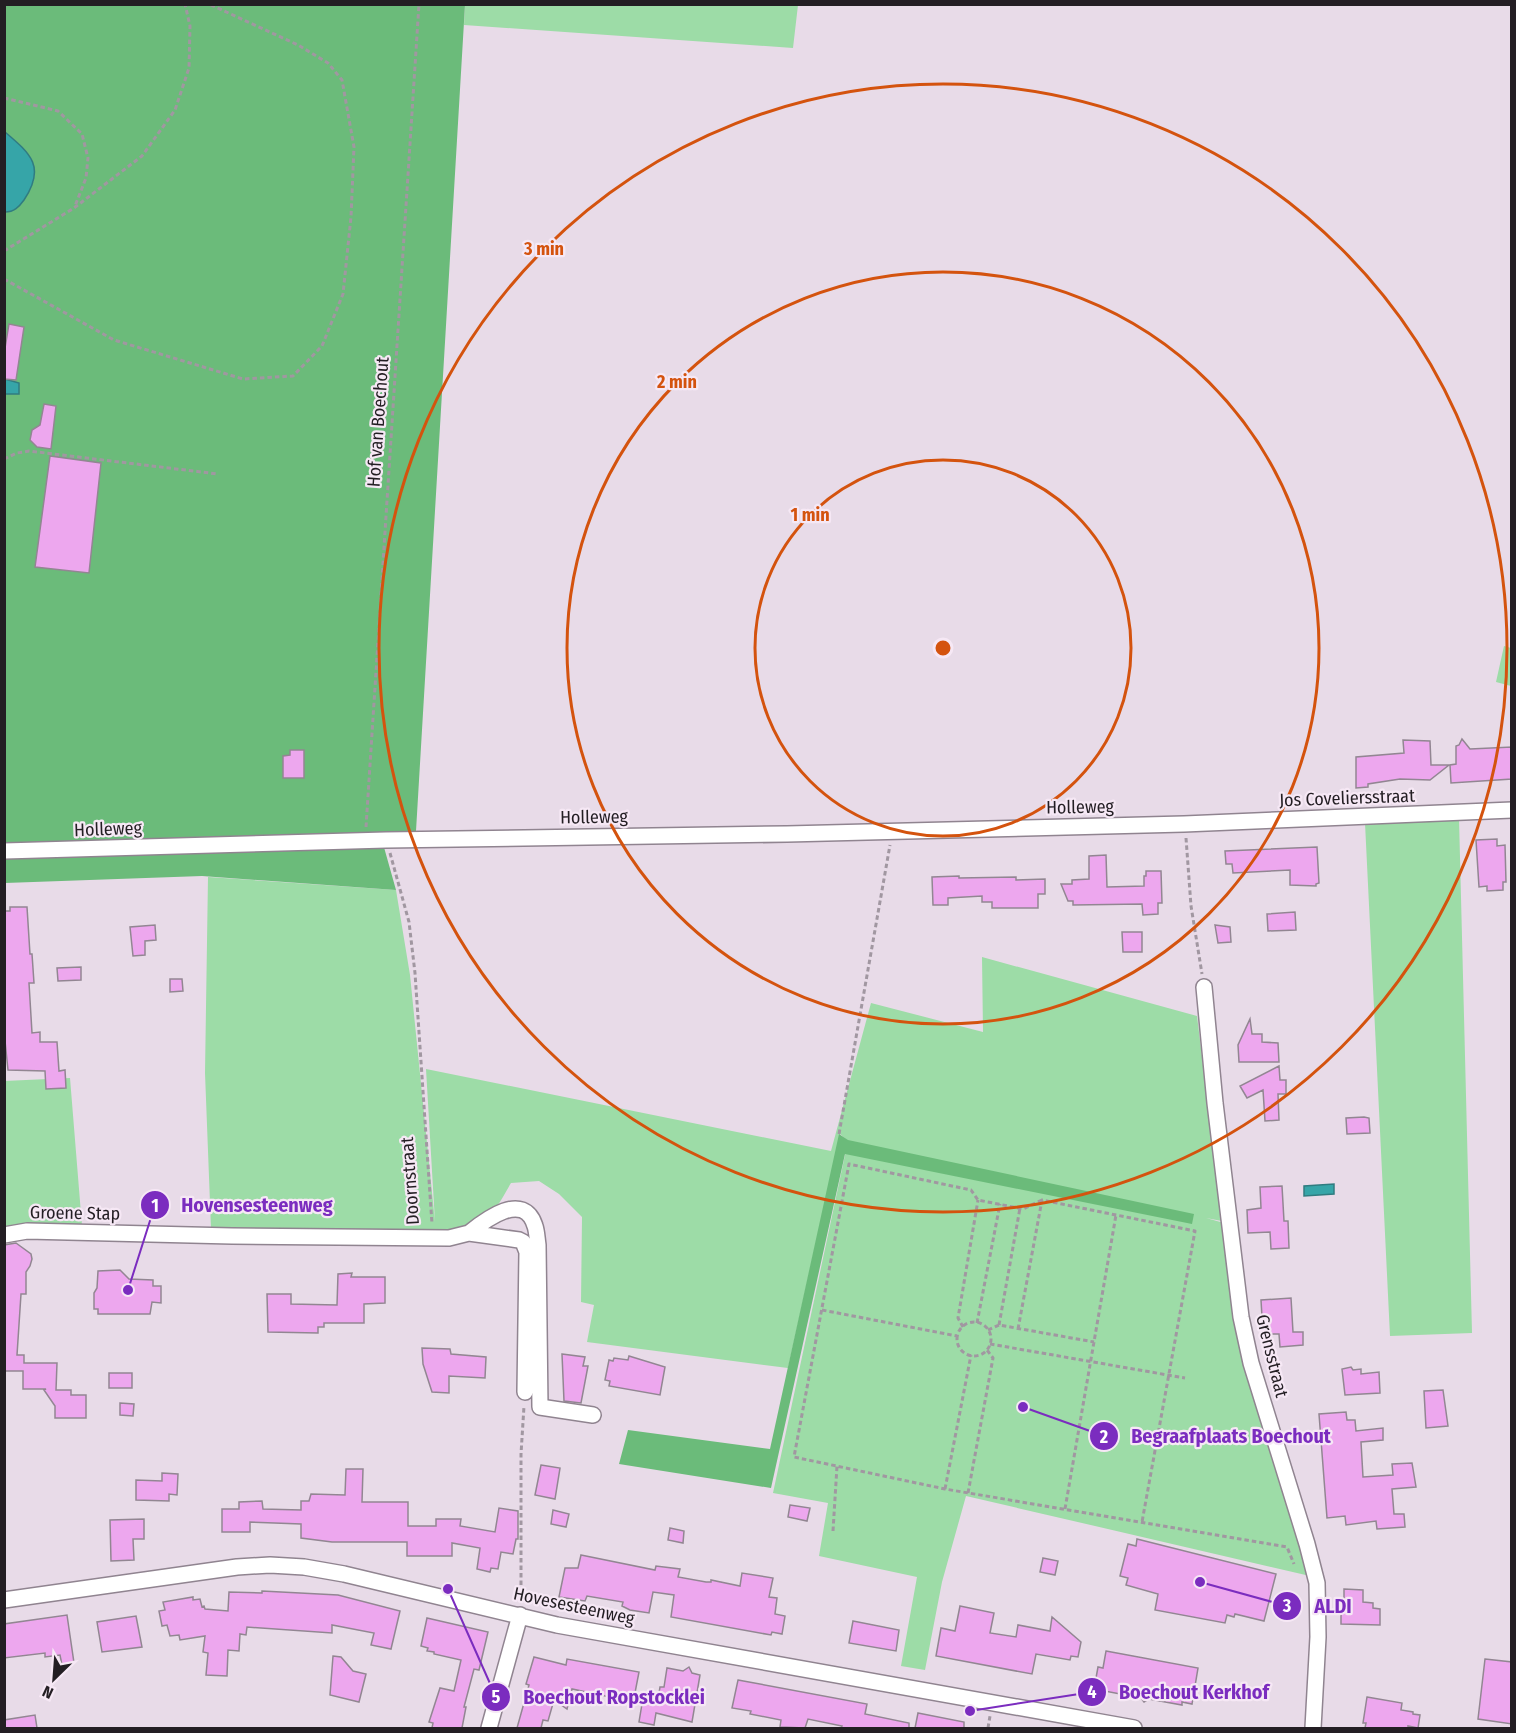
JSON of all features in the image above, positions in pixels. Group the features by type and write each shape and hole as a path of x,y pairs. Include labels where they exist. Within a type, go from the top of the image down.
{"street":[{"name":"Jos Coveliersstraat","path":"1184,824 1512,810"},
{"name":"Holleweg","path":"4,851 387,840 1184,824"},
{"name":"Grensstraat","path":"1203,987 1241,1317 1251,1363 1317,1583 1318,1637 1314,1728"},
{"path":"469,1233 483,1222 509,1209 519,1210 528,1215 535,1224 538,1245 540,1407 593,1415"},
{"name":"Groene Stap","path":"4,1235 27,1231 433,1238"},
{"name":"Doornstraat","path":"433,1238 449,1238 469,1233 513,1238 524,1242 526,1247 525,1392"},
{"name":"Hovesesteenweg","path":"4,1600 213,1570 270,1565 304,1567 344,1574 579,1629 1091,1725 1134,1728"},
{"path":"489,1728 520,1615"}],"path":[{"path":"4,251 74,208 142,156 175,110 189,68 190,26 185,4"},
{"path":"4,279 114,340 243,379 292,376 322,346 344,294 348,268 354,147 342,80 328,63 298,45 209,4"},
{"name":"Hof van Boechout","path":"365,841 419,4"},
{"path":"4,98 58,111 82,134 88,158 86,178 74,208"},
{"path":"4,459 29,451 218,474"},
{"path":"1184,824 1191,906 1203,987"},
{"path":"839,1134 892,831"},
{"name":"Doornstraat","path":"387,840 409,922 416,973 433,1238"},
{"path":"963,1327 958,1318 978,1200 971,1190 849,1164 794,1457 945,1489 1287,1547 1294,1564"},
{"path":"978,1200 1020,1208 1042,1200 1195,1231 1142,1522"},
{"path":"1018,1329 1042,1200"},
{"path":"977,1323 1000,1204"},
{"path":"999,1325 1020,1208"},
{"path":"1065,1509 1116,1215"},
{"path":"822,1310 957,1336"},
{"path":"971,1323 983,1325 988,1330 990,1344 987,1350 981,1354 972,1355 963,1352 959,1347 957,1336 963,1327 971,1323"},
{"path":"988,1330 999,1325 1094,1342"},
{"path":"990,1344 1185,1378"},
{"path":"968,1493 993,1358 987,1350"},
{"path":"945,1489 972,1355"},
{"path":"520,1615 521,1454 525,1392"},
{"path":"833,1531 837,1466"}],"green space":[{"path":"465,4 798,5 793,48 464,25"},
{"path":"5,5 465,5 416,831 380,833 396,890 202,876 5,883 4,212 16,209 24,200 31,189 35,170 28,154 5,132"},
{"path":"1504,646 1511,648 1511,686 1496,682"},
{"path":"1459,818 1472,1333 1390,1336 1365,823"},
{"path":"208,877 396,890 410,975 435,1222 426,1069 831,1151 871,1003 983,1032 982,957 1197,1016 1222,1221 1206,1218 1224,1223 1241,1356 1310,1576 966,1496 942,1582 925,1670 901,1666 917,1577 819,1556 828,1503 773,1493 848,1141 840,1134 788,1368 587,1342 594,1305 581,1302 582,1217 559,1194 539,1181 511,1183 498,1204 484,1218 461,1228 437,1233 211,1229 205,1073"},
{"path":"70,1078 82,1226 48,1224 5,1229 4,1081"},
{"path":"839,1134 848,1140 1194,1214 1192,1224 845,1154 771,1488 619,1464 628,1430 770,1449"}],"water":[{"path":"5,132 28,154 35,170 31,189 24,200 16,209 5,212"},
{"path":"5,379 19,383 19,394 5,394"},
{"path":"1334,1184 1334,1194 1304,1196 1304,1186"}],"building":[{"path":"9,324 24,327 16,380 4,379 4,354"},
{"path":"44,404 56,406 51,449 37,447 30,440 32,430 40,425"},
{"path":"50,456 101,463 89,573 35,567"},
{"path":"1462,739 1470,749 1512,747 1512,779 1451,783 1450,765 1456,764 1456,746"},
{"path":"1403,740 1430,741 1431,765 1449,765 1430,780 1400,779 1356,788 1356,757 1404,753"},
{"path":"290,750 304,750 304,778 283,778 283,756 290,755"},
{"path":"1497,839 1497,846 1505,845 1506,882 1503,882 1503,890 1487,891 1487,886 1479,887 1476,840"},
{"path":"1317,847 1319,883 1316,886 1290,885 1290,870 1233,873 1232,864 1226,864 1225,851"},
{"path":"1106,855 1107,887 1144,886 1146,871 1161,871 1162,903 1158,903 1158,914 1143,915 1142,904 1073,905 1073,901 1068,901 1061,884 1072,884 1072,880 1089,879 1089,856"},
{"path":"959,876 959,878 1016,877 1016,880 1045,879 1045,894 1038,894 1038,908 992,908 992,902 982,902 982,896 948,898 948,905 933,905 932,877"},
{"path":"10,907 27,907 34,983 29,983 32,1033 40,1032 40,1042 57,1042 59,1071 65,1070 66,1088 46,1089 45,1071 8,1070 4,1031 4,911 10,911"},
{"path":"1295,912 1296,930 1268,931 1267,914"},
{"path":"155,925 156,940 145,941 145,955 133,956 130,927"},
{"path":"1215,925 1230,927 1231,942 1218,943"},
{"path":"1122,932 1142,932 1142,952 1123,952"},
{"path":"81,967 81,980 58,981 57,968"},
{"path":"170,979 182,979 183,991 170,992"},
{"path":"1250,1019 1252,1034 1262,1034 1262,1042 1278,1043 1279,1062 1239,1062 1238,1045"},
{"path":"1279,1066 1280,1080 1286,1080 1286,1094 1278,1094 1279,1120 1265,1121 1263,1090 1247,1098 1240,1086"},
{"path":"1346,1118 1369,1118 1370,1133 1347,1134"},
{"path":"1282,1186 1284,1221 1288,1221 1289,1248 1271,1249 1270,1232 1248,1233 1247,1210 1261,1208 1260,1187"},
{"path":"16,1243 31,1254 32,1259 26,1272 26,1294 21,1294 17,1355 24,1355 24,1363 57,1363 56,1390 71,1390 71,1395 86,1395 86,1418 55,1418 55,1406 44,1390 46,1389 23,1389 23,1371 4,1371 4,1245"},
{"path":"120,1270 129,1279 153,1280 153,1286 161,1286 161,1303 152,1302 150,1314 98,1314 98,1309 94,1309 98,1271"},
{"path":"352,1273 351,1277 385,1277 385,1303 364,1304 364,1323 324,1323 324,1327 318,1327 318,1333 268,1332 267,1294 291,1294 291,1304 337,1305 338,1274"},
{"path":"1291,1298 1293,1332 1303,1332 1303,1345 1280,1347 1279,1334 1263,1334 1261,1300"},
{"path":"422,1348 450,1349 451,1354 486,1357 485,1378 449,1376 449,1393 432,1392 423,1364"},
{"path":"562,1354 585,1357 583,1366 588,1366 581,1403 564,1401"},
{"path":"629,1356 665,1367 660,1395 609,1386 610,1381 605,1380 609,1360 613,1361 614,1358 628,1360"},
{"path":"1351,1367 1353,1370 1361,1369 1361,1374 1379,1372 1380,1393 1345,1395 1342,1369"},
{"path":"109,1373 132,1373 132,1388 109,1388"},
{"path":"1443,1390 1448,1426 1426,1428 1424,1391"},
{"path":"120,1403 134,1404 133,1416 120,1415"},
{"path":"1346,1412 1347,1420 1355,1420 1356,1431 1383,1428 1383,1440 1361,1442 1363,1477 1393,1475 1392,1464 1412,1463 1416,1487 1392,1489 1394,1514 1404,1514 1405,1527 1377,1529 1376,1521 1346,1525 1345,1516 1327,1518 1319,1414"},
{"path":"541,1465 560,1468 555,1499 535,1495"},
{"path":"346,1469 363,1469 362,1502 408,1502 408,1526 436,1526 436,1519 461,1519 460,1526 495,1532 499,1508 518,1511 518,1539 516,1539 513,1554 501,1552 498,1569 491,1568 490,1572 477,1569 480,1548 452,1543 452,1556 407,1556 407,1542 332,1542 301,1538 301,1524 250,1522 250,1532 222,1532 222,1509 239,1509 239,1502 262,1501 263,1509 301,1510 301,1501 309,1501 311,1494 345,1495"},
{"path":"162,1473 178,1474 177,1495 169,1494 169,1501 136,1500 136,1480 162,1481"},
{"path":"790,1505 810,1508 807,1521 788,1517"},
{"path":"553,1510 569,1514 566,1527 551,1524"},
{"path":"144,1519 144,1539 133,1539 134,1560 111,1561 110,1520"},
{"path":"670,1528 684,1531 683,1543 668,1540"},
{"path":"1137,1539 1276,1574 1264,1621 1235,1614 1234,1617 1227,1615 1225,1623 1155,1610 1158,1594 1126,1585 1128,1578 1120,1576 1128,1544 1136,1546"},
{"path":"581,1555 655,1570 656,1566 680,1569 678,1577 706,1582 711,1582 711,1580 740,1586 742,1573 773,1578 769,1597 777,1598 775,1614 785,1616 782,1634 772,1632 771,1635 671,1617 674,1595 653,1592 649,1613 630,1610 622,1606 623,1602 587,1596 585,1601 559,1597 565,1568 578,1568"},
{"path":"1043,1558 1058,1561 1055,1575 1040,1572"},
{"path":"1344,1589 1363,1590 1363,1602 1373,1603 1373,1608 1380,1609 1380,1625 1341,1624"},
{"path":"262,1591 338,1595 400,1611 391,1649 371,1645 374,1633 332,1625 332,1633 247,1627 246,1635 240,1634 239,1651 228,1650 227,1676 206,1675 208,1653 203,1652 205,1636 180,1640 179,1635 170,1636 167,1625 162,1626 159,1611 165,1610 163,1602 193,1597 193,1600 200,1599 205,1609 228,1611 229,1592 262,1593"},
{"path":"960,1606 994,1613 990,1633 1016,1637 1018,1625 1050,1631 1052,1617 1081,1642 1078,1657 1071,1656 1070,1660 1036,1654 1032,1674 936,1656 941,1628 955,1631"},
{"path":"67,1615 74,1663 62,1665 60,1655 45,1657 45,1653 4,1658 4,1624"},
{"path":"136,1616 142,1647 102,1652 97,1622"},
{"path":"427,1618 488,1632 479,1670 474,1669 464,1707 466,1707 462,1728 432,1728 433,1723 429,1722 440,1688 454,1691 461,1660 434,1654 434,1652 427,1651 428,1648 421,1646"},
{"path":"853,1621 899,1630 896,1651 849,1643"},
{"path":"1106,1651 1198,1668 1192,1704 1182,1702 1182,1705 1149,1699 1144,1702 1141,1698 1094,1689 1098,1667 1103,1668"},
{"path":"333,1656 341,1657 353,1671 366,1674 359,1702 330,1695"},
{"path":"534,1657 566,1665 567,1659 639,1672 634,1698 615,1695 614,1698 572,1689 567,1709 554,1700 548,1721 543,1720 541,1728 517,1728"},
{"path":"1485,1659 1512,1662 1512,1724 1478,1719"},
{"path":"689,1667 692,1673 700,1675 692,1722 656,1713 654,1725 639,1722 643,1698 658,1700 660,1687 664,1687 667,1668 683,1671"},
{"path":"738,1680 867,1704 865,1714 909,1723 909,1728 841,1728 842,1726 808,1719 805,1728 780,1727 781,1720 732,1708"},
{"path":"1367,1697 1402,1703 1401,1710 1420,1715 1418,1728 1408,1726 1408,1728 1365,1728 1366,1723 1363,1723"},
{"path":"918,1713 964,1722 964,1728 915,1728"},
{"path":"35,1715 37,1728 4,1728 4,1720"}],"place":[{"name":"Hovensesteenweg","path":"128,1290"},
{"name":"Begraafplaats Boechout","path":"1023,1407"},
{"name":"ALDI","path":"1200,1582"},
{"name":"Boechout Ropstocklei","path":"448,1589"},
{"name":"Boechout Kerkhof","path":"970,1711"}]}
